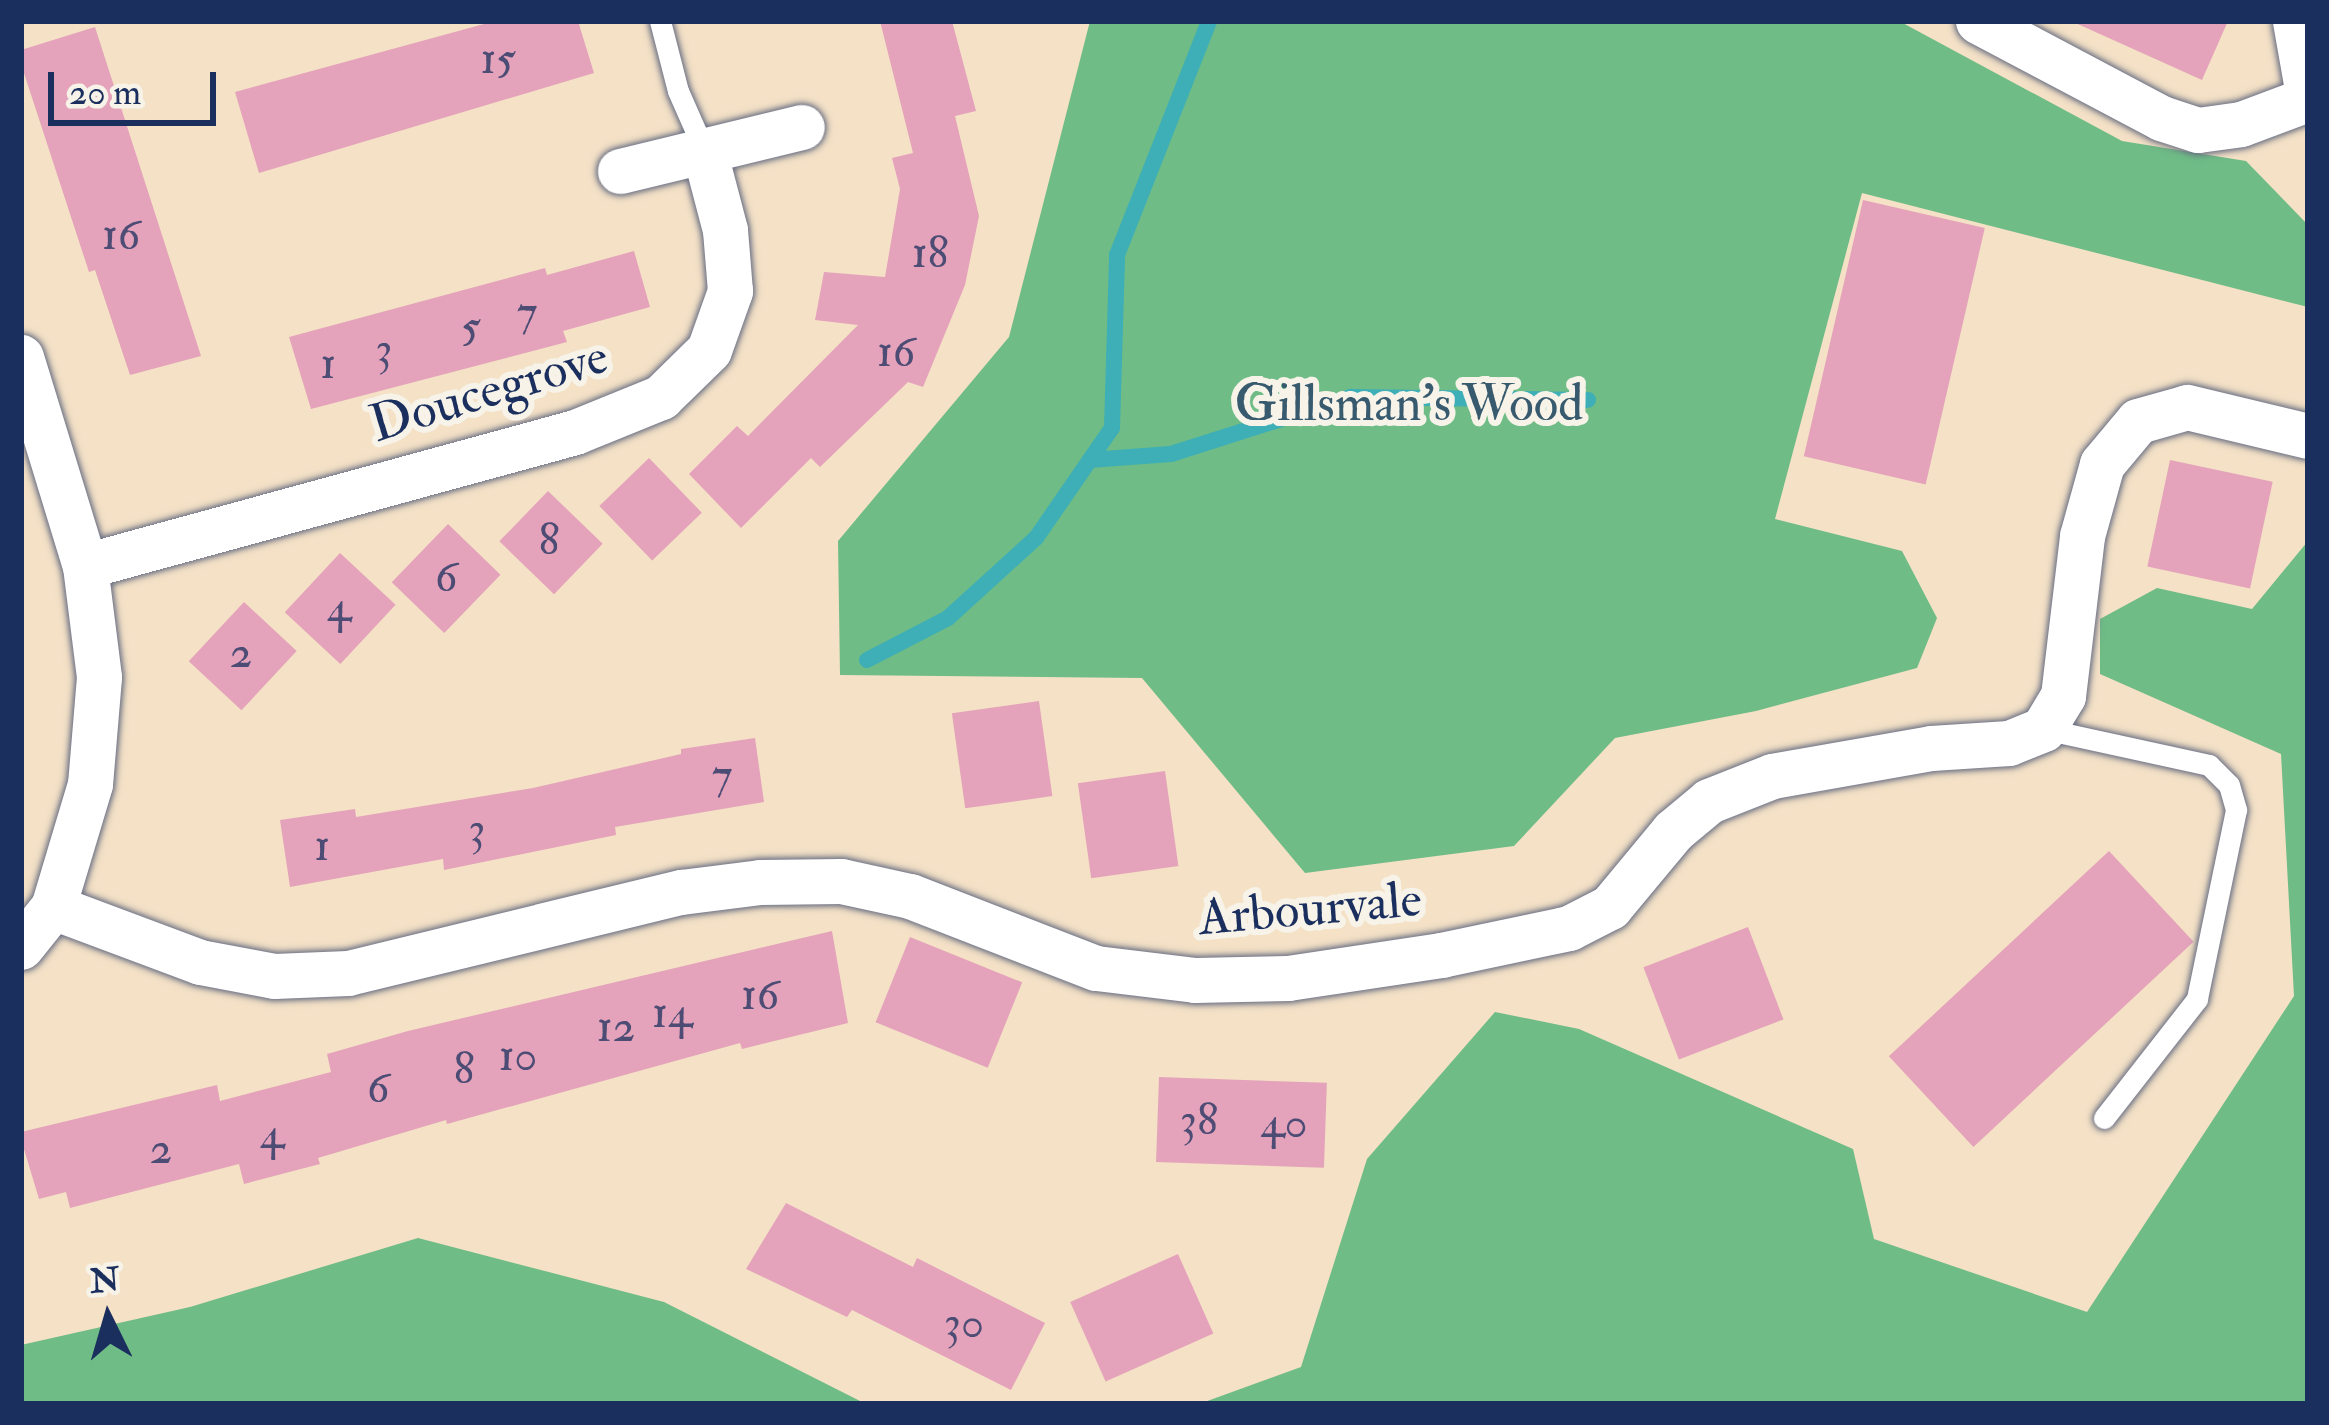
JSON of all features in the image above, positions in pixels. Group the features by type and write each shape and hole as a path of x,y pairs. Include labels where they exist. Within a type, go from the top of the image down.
{"street":[{"path":"1978,21 2161,118 2198,130 2241,124 2308,97 2295,21"},
{"path":"620,171 802,127"},
{"name":"Doucegrove","path":"85,566 575,432 661,397 709,350 730,291 725,230 704,150"},
{"path":"21,357 85,566 98,677 90,784 53,907 21,947"},
{"path":"2043,728 2063,696 2082,536 2102,464 2138,421 2187,407 2306,427"},
{"name":"Arbourvale","path":"53,907 200,962 274,976 348,973 681,892 760,882 841,881 910,896 989,922 1096,968 1195,980 1288,978 1441,956 1569,928 1610,907 1673,831 1709,801 1772,776 1931,748 2009,743 2043,728"}],"lane":[{"path":"660,21 679,91 704,150"},
{"path":"2043,728 2209,765 2228,785 2236,810 2197,999 2104,1118"}],"green space":[{"name":"Gillsman's Wood","path":"1090,21 1899,21 2122,141 2246,161 2308,225 2308,307 1862,193 1775,519 1902,551 1937,618 1917,668 1756,711 1615,738 1514,846 1305,873 1142,678 840,675 838,541 1009,337"},
{"path":"2308,541 2308,1404 1199,1404 1301,1367 1367,1159 1495,1012 1579,1029 1853,1149 1874,1239 2087,1312 2294,996 2281,754 2100,674 2100,619 2157,588 2252,609"},
{"path":"418,1238 664,1302 866,1404 21,1404 21,1345 190,1307"}],"building":[{"path":"495,21 578,21 594,73 259,173 235,92"},
{"path":"880,21 952,21 976,111 955,116 979,216 965,285 923,387 908,382 820,467 811,458 741,528 689,474 737,426 748,436 858,325 815,320 824,272 885,277 900,189 892,158 913,153"},
{"path":"2071,21 2228,21 2202,80"},
{"path":"95,27 201,356 130,375 95,270 89,272 21,64 21,50"},
{"path":"1863,200 1985,228 1926,484 1804,456"},
{"path":"634,251 650,307 563,331 567,342 311,409 289,337 545,268 547,275"},
{"path":"649,458 702,513 652,561 599,506"},
{"path":"2170,460 2273,482 2250,588 2147,567"},
{"path":"548,491 603,544 554,594 499,541"},
{"path":"448,524 501,575 444,633 392,582"},
{"path":"340,553 396,605 340,664 285,612"},
{"path":"244,602 297,651 241,710 189,661"},
{"path":"1039,701 1052,796 965,808 952,713"},
{"path":"755,738 764,802 615,827 616,835 444,870 443,859 290,887 280,820 355,809 356,817 533,788 681,754 681,749"},
{"path":"1165,771 1178,866 1091,878 1078,783"},
{"path":"2109,851 2194,942 1973,1147 1889,1056"},
{"path":"1748,927 1783,1019 1679,1060 1643,967"},
{"path":"832,931 848,1023 742,1049 740,1043 447,1124 446,1120 318,1158 320,1164 244,1184 239,1164 70,1208 66,1192 39,1199 21,1139 21,1132 217,1085 220,1101 331,1072 327,1054 408,1031"},
{"path":"910,937 1022,982 988,1068 876,1022"},
{"path":"1159,1077 1327,1083 1324,1168 1156,1162"},
{"path":"786,1203 913,1267 917,1258 1045,1323 1011,1390 852,1310 847,1317 746,1269"},
{"path":"1178,1254 1213,1333 1106,1381 1070,1302"}],"waterway":[{"path":"867,660 948,618 1036,538 1112,428 1117,255 1209,21"},
{"path":"1090,460 1171,454 1351,397 1588,400"}]}
